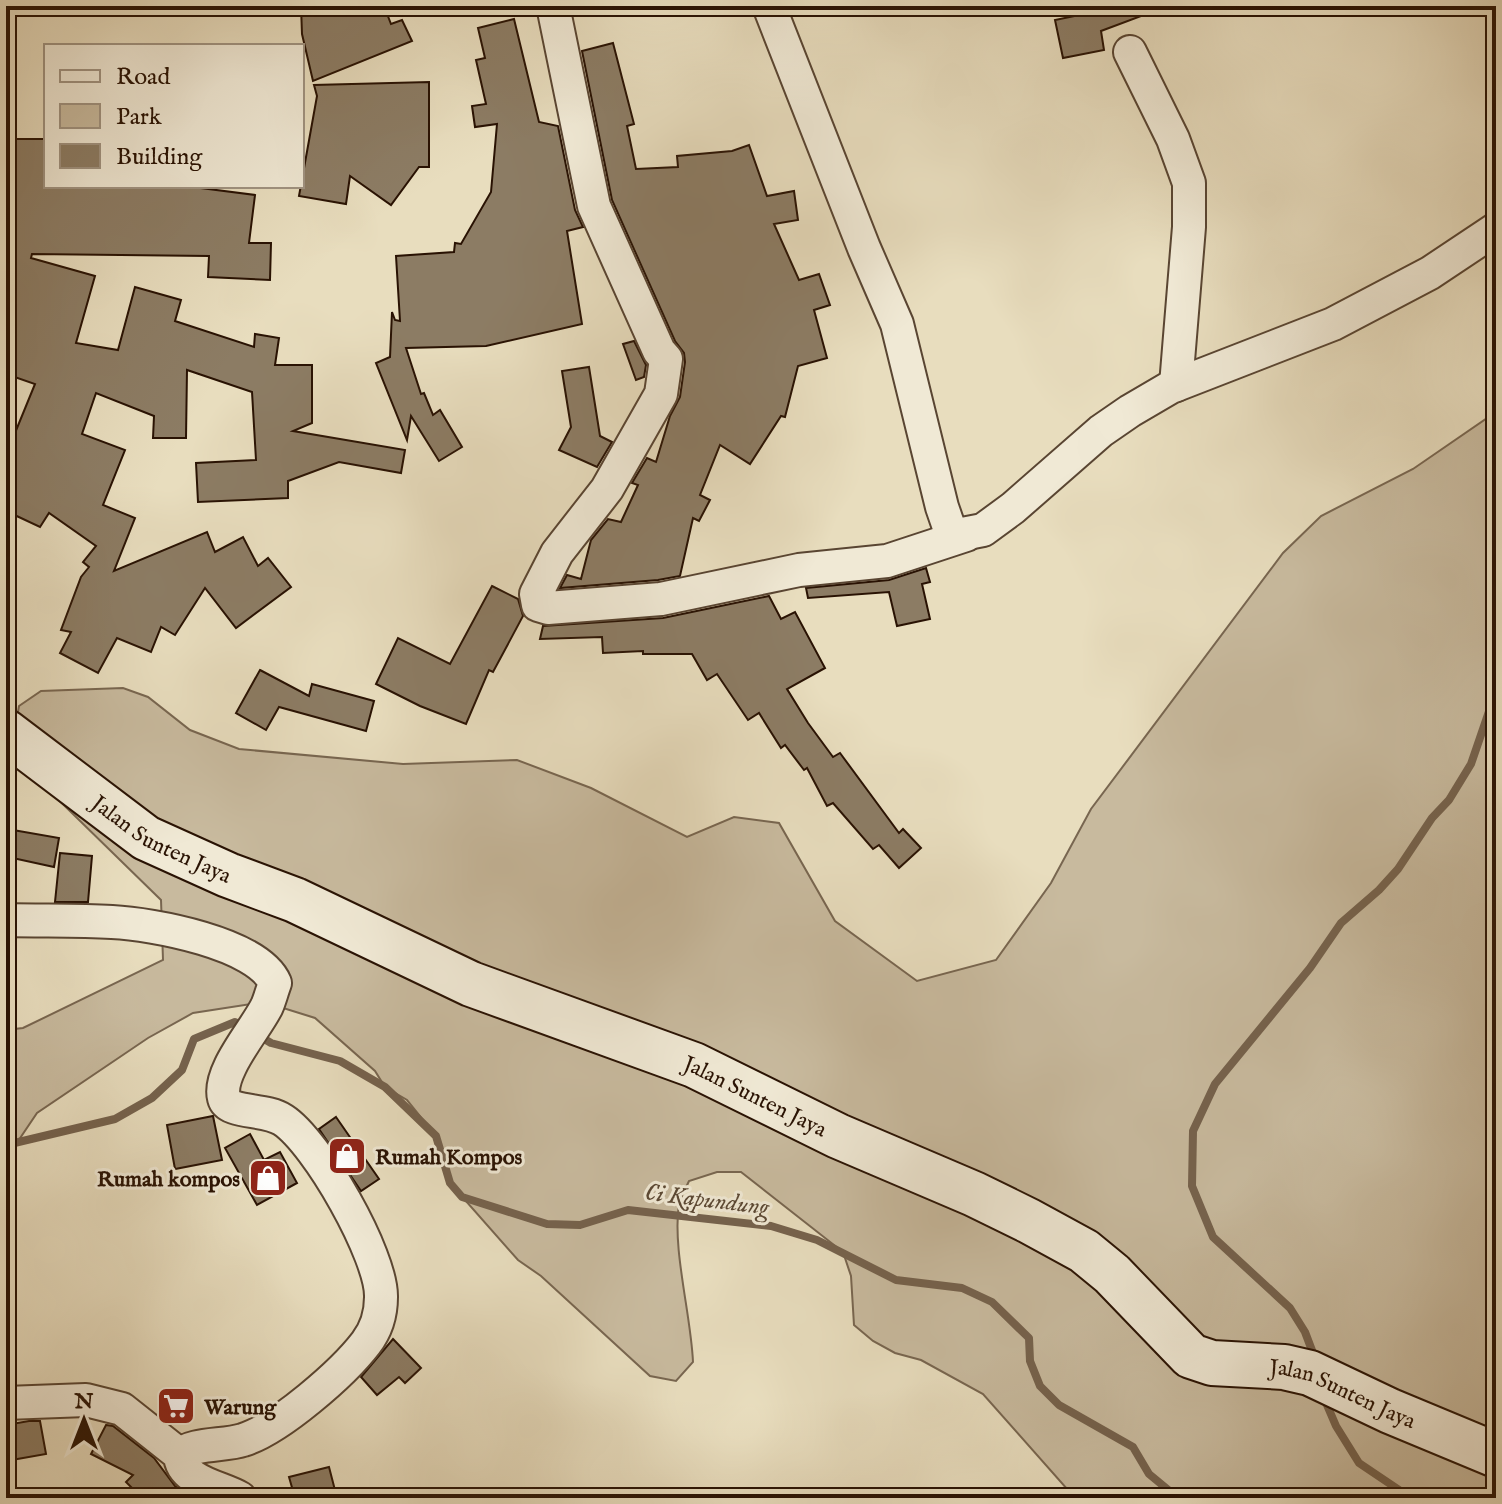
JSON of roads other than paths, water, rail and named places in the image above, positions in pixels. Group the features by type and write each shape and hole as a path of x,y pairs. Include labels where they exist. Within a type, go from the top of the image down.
{"main road":[{"name":"Jalan Sunten Jaya","path":"6,732 146,838 228,875 295,900 471,984 694,1065 838,1136 1029,1221 1084,1251 1112,1274 1191,1356 1212,1363 1284,1367 1319,1378 1496,1455"}],"street":[{"path":"553,6 594,206 659,351 666,359 661,394 607,489 557,553 536,594 538,605 548,608 672,597 799,570 899,559 983,530 1111,424 1176,385 1333,324 1430,273 1496,229"},
{"path":"769,6 897,324 947,525 952,536 966,535"},
{"path":"1130,52 1173,139 1189,183 1189,227 1176,385"},
{"path":"6,920 115,922 219,943 270,972 275,983 266,1008 225,1077 222,1093 225,1103 231,1109 264,1112 282,1119 307,1143 324,1166 374,1260 382,1295 379,1318 367,1342 275,1425 244,1440 214,1447 192,1447 180,1455"},
{"path":"6,1403 86,1400 122,1409 180,1455"},
{"path":"180,1455 186,1471 240,1498"}],"waterway":[{"path":"1316,1361 1305,1332 1290,1308 1213,1237 1192,1186 1193,1131 1215,1084 1310,968 1341,923 1398,869 1432,818 1449,800 1471,764 1496,691"},
{"name":"Ci Kapundung","path":"6,1145 115,1119 152,1098 182,1070 194,1039 235,1022 244,1027"},
{"name":"Ci Kapundung","path":"256,1034 271,1043 340,1061 385,1087 436,1136 450,1183 462,1197 547,1224 580,1225 628,1210 771,1226 817,1240 896,1280 962,1288 992,1302 1029,1338 1030,1361 1040,1386 1059,1405 1133,1447 1149,1474 1178,1498"},
{"path":"1324,1398 1336,1426 1359,1463 1411,1498"}],"place":[{"name":"Rumah Kompos","path":"347,1156"},
{"name":"Rumah kompos","path":"268,1178"},
{"name":"Warung","path":"176,1406"}]}
